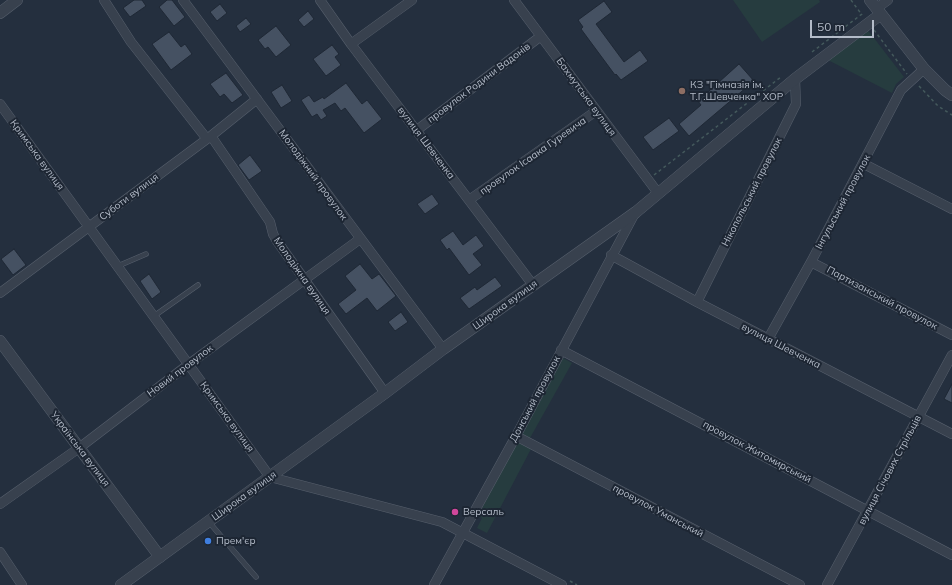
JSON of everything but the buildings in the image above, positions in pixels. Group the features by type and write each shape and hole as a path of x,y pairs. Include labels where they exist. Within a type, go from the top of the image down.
{"street":[{"path":"0,13 17,0"},
{"name":"Молодіжна вулиця","path":"104,0 131,42 209,138 270,222 274,238 385,393"},
{"name":"Молодіжний провулок","path":"183,0 443,349"},
{"name":"вулиця Шевченка","path":"320,0 351,44 533,285"},
{"path":"351,44 412,0"},
{"name":"Бахмутська вулиця","path":"514,0 658,194"},
{"name":"Широка вулиця","path":"121,585 385,393 443,349 636,212 791,76 868,24 876,7 888,0"},
{"path":"876,7 924,69 952,95"},
{"name":"провулок Родини Вадонів","path":"417,130 541,36"},
{"name":"Інгульський провулок","path":"768,339 812,262 901,90 924,69"},
{"name":"Нікопольський провулок","path":"697,302 796,104 791,76"},
{"name":"Суботи вулиця","path":"0,293 209,138 257,99"},
{"name":"Кримська вулиця","path":"0,104 270,477"},
{"name":"провулок Ісаака Гуревича","path":"469,200 596,111"},
{"path":"864,164 952,209"},
{"name":"Донський провулок","path":"434,585 516,436 611,255 636,212"},
{"name":"Новий провулок","path":"0,504 79,448 189,364 360,239"},
{"name":"вулиця Шевченка","path":"611,255 697,302 952,434"},
{"name":"Партизанський провулок","path":"812,262 952,335"},
{"name":"Українська вулиця","path":"0,341 160,557"},
{"name":"провулок Житомирський","path":"561,350 952,555"},
{"name":"вулиця Січових Стрільців","path":"827,585 952,355"},
{"name":"провулок Уманський","path":"516,436 800,585"},
{"path":"270,477 442,522 562,585"},
{"path":"0,552 22,585"}],"lane":[{"path":"118,266 146,254"},
{"path":"154,316 198,285"},
{"path":"208,522 256,577"}],"path":[{"path":"851,0 868,24 912,79 938,106 952,115"},
{"path":"811,53 862,14"},
{"path":"648,180 791,76"}],"green space":[{"path":"733,0 819,0 820,2 762,42"},
{"path":"867,29 904,77 896,84 892,93 826,59"},
{"path":"563,358 572,363 530,438 522,434"},
{"path":"517,442 531,449 487,533 477,528 482,518 478,516"}],"place":[{"name":"КЗ \"Гімназія ім. Т.Г.Шевченка\" ХОР","path":"682,91"},
{"name":"Версаль","path":"455,512"},
{"name":"Прем'єр","path":"208,541"}]}
